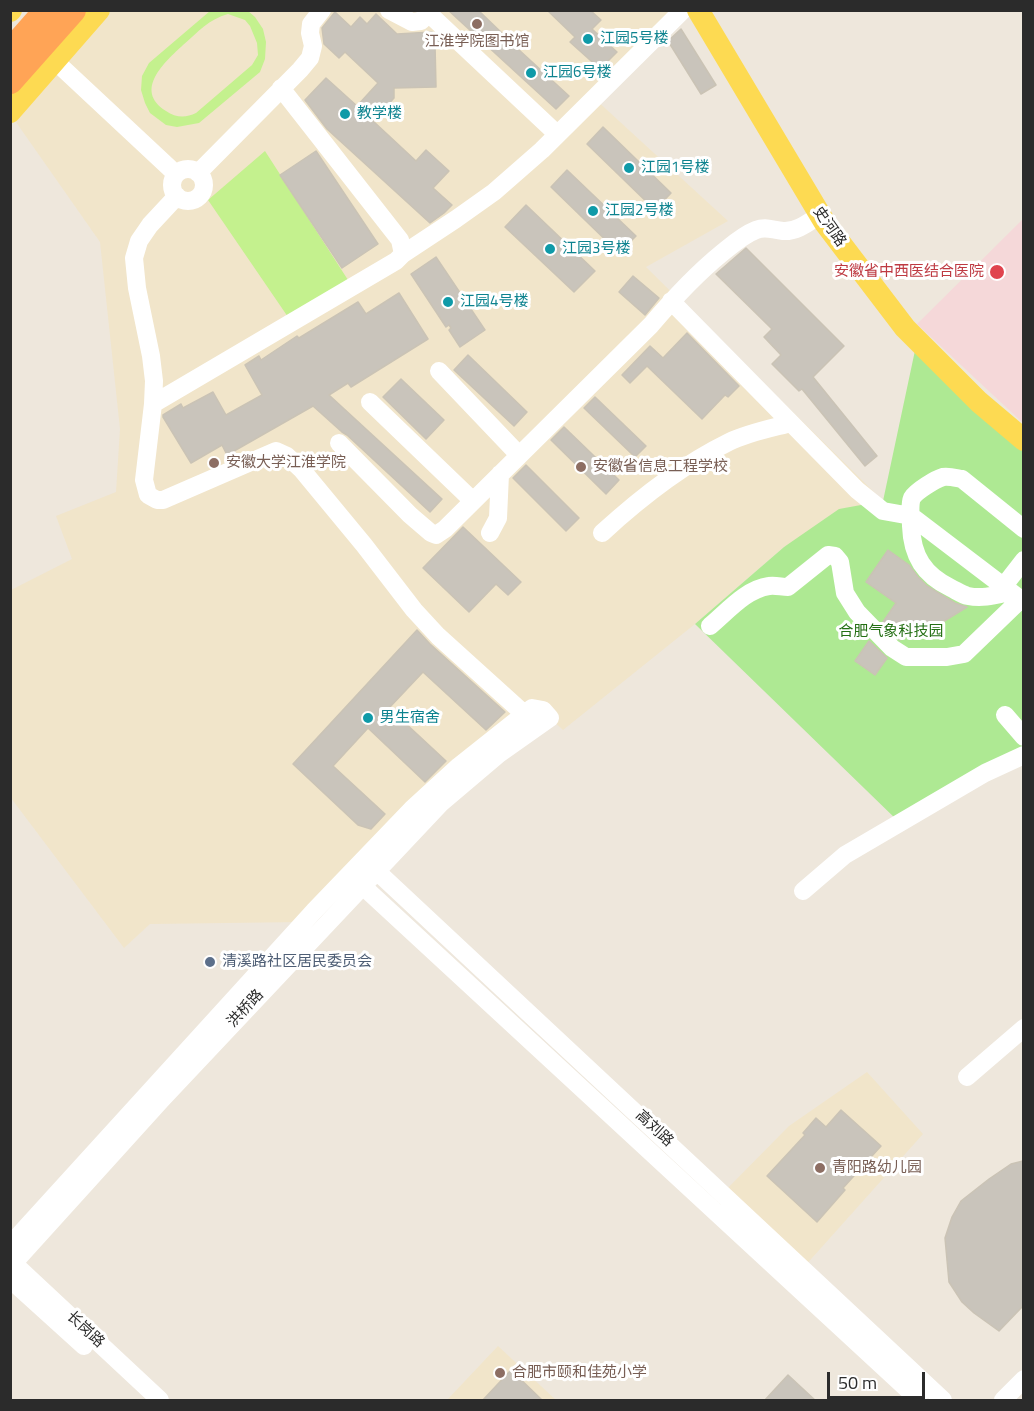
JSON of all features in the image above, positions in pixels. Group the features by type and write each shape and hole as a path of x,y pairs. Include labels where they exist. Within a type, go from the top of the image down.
{"highway":[{"path":"10,52 47,10"},
{"path":"10,81 73,10"}],"main road":[{"path":"10,112 99,10"},
{"name":"史河路","path":"698,10 825,224 904,328 979,402 1023,440"},
{"name":"史河路","path":"712,10 842,224 889,287 917,324 1023,423"}],"street":[{"path":"198,173 310,58 313,46 310,33 311,24 322,10"},
{"path":"389,10 412,22 421,21 428,11 557,134"},
{"path":"153,404 396,261 494,192 557,134 683,10"},
{"path":"55,61 176,174"},
{"path":"281,88 400,240 403,255"},
{"path":"188,169 198,173 203,187 199,196 190,201 177,196 172,186 176,174 188,169"},
{"path":"177,196 144,233 134,258 137,288 154,381 144,480 148,495 157,500 163,500 276,451 286,456 302,470 414,610 438,636 528,711"},
{"path":"339,443 410,515 436,535 445,529 651,325 701,270 735,242 755,230 766,227 783,231 796,230 820,215"},
{"path":"671,301 858,490 883,511 911,516 1014,595"},
{"path":"439,371 519,455"},
{"path":"370,402 473,501"},
{"path":"602,533 690,464 732,441 791,423"},
{"path":"490,533 498,518 500,474"},
{"path":"1014,595 967,596 934,577 922,565 914,550 911,535 912,499 916,493 942,477 962,479 1023,529"},
{"path":"710,627 744,597 770,586 788,587 828,555 835,556 840,562 845,592 857,612 892,648 906,657 946,657 964,654 1014,595 1023,560"},
{"name":"洪桥路","path":"11,1263 162,1100 370,865 420,802 459,766 528,711 544,722 499,754 370,865"},
{"path":"1005,715 1023,737"},
{"path":"803,891 845,855 985,773 1023,755"},
{"name":"高刘路","path":"370,865 943,1401"},
{"name":"高刘路","path":"356,880 919,1401"},
{"path":"967,1077 1023,1028"},
{"name":"长岗路","path":"11,1263 144,1401"},
{"name":"长岗路","path":"11,1263 160,1401"},
{"path":"1003,1401 1023,1379"}],"shaded area":[{"name":"安徽大学江淮学院","path":"99,11 683,11 594,98 728,221 646,267 883,501 784,547 695,624 563,730 550,718 303,922 150,924 124,948 11,798 11,590 72,559 56,516 116,492 120,429 100,242 11,115"},
{"name":"安徽省中西医结合医院","path":"1023,219 1023,423 917,324"},
{"name":"青阳路幼儿园","path":"867,1072 923,1134 795,1277 714,1202 789,1126"},
{"name":"合肥市颐和佳苑小学","path":"498,1346 556,1400 447,1400"}],"green space":[{"path":"210,11 248,11 263,29 266,42 265,59 260,72 199,123 177,127 166,125 150,113 141,90 142,76 149,63","holes":["228,14 245,20 257,43 258,55 252,65 192,115 174,115 157,103 152,94 155,76 183,45 204,26 221,16"]},
{"path":"265,151 348,280 288,317 208,200"},
{"name":"合肥气象科技园","path":"917,341 1023,440 1023,755 900,823 695,624 784,547 839,509 883,501"}],"building":[{"name":"江园6号楼","path":"448,10 478,10 569,96 556,109"},
{"name":"江园5号楼","path":"547,10 590,10 601,20 592,29 617,52 600,69 570,42 575,37"},
{"name":"教学楼","path":"335,12 351,27 360,17 367,24 376,14 397,34 432,32 443,42 435,44 436,87 394,88 394,98 373,121 416,161 426,150 449,171 433,188 452,205 430,223 327,129 305,100 326,78 357,106 378,83 345,52 339,58 324,44 322,28"},
{"path":"681,29 716,85 701,94 668,41"},
{"name":"江园1号楼","path":"603,127 671,193 655,210 587,144"},
{"path":"316,151 378,244 342,268 280,175"},
{"name":"江园2号楼","path":"567,170 636,236 619,253 551,187"},
{"name":"江园3号楼","path":"526,205 595,271 574,292 505,227"},
{"path":"746,248 844,346 813,377 877,456 865,466 802,389 799,391 772,364 781,355 764,337 772,329 716,274"},
{"name":"江园4号楼","path":"436,257 485,330 460,347 449,330 451,328 449,325 446,327 411,274"},
{"path":"633,276 659,298 645,315 619,292"},
{"path":"399,293 428,339 351,387 348,383 329,395 442,499 430,512 313,406 227,455 222,445 191,463 163,415 181,404 183,408 213,392 226,415 262,395 245,365 259,356 261,360 297,336 299,338 358,302 366,314"},
{"path":"687,333 739,386 728,397 725,395 702,419 647,366 630,383 622,375 650,346 663,358"},
{"path":"468,355 527,412 514,426 454,370"},
{"path":"401,379 444,420 426,439 383,397"},
{"path":"595,397 646,446 635,457 584,408"},
{"path":"564,427 619,480 606,494 551,440"},
{"path":"526,465 579,518 566,531 513,478"},
{"path":"463,527 521,582 508,595 496,584 469,612 423,568"},
{"path":"888,550 909,565 927,586 955,603 967,607 920,636 909,628 900,640 883,622 896,603 866,582"},
{"name":"男生宿舍","path":"417,630 505,712 486,730 423,672 389,708 446,761 425,782 368,728 333,766 385,814 371,829 358,825 293,764"},
{"path":"869,641 887,658 875,675 855,661"},
{"path":"841,1110 881,1146 843,1188 845,1190 817,1222 767,1176 805,1135 803,1133 816,1118 826,1127"},
{"path":"1023,1161 1023,1306 999,1331 962,1302 949,1282 945,1238 952,1217 961,1201 1011,1164"},
{"path":"511,1370 543,1401 482,1401"},
{"path":"788,1375 816,1401 764,1401"}],"place":[{"name":"江淮学院图书馆","path":"477,24"},
{"name":"江园5号楼","path":"588,39"},
{"name":"江园6号楼","path":"531,73"},
{"name":"教学楼","path":"345,114"},
{"name":"江园1号楼","path":"629,168"},
{"name":"江园2号楼","path":"593,211"},
{"name":"江园3号楼","path":"550,249"},
{"name":"安徽省中西医结合医院","path":"997,272"},
{"name":"江园4号楼","path":"448,302"},
{"name":"安徽大学江淮学院","path":"214,463"},
{"name":"安徽省信息工程学校","path":"581,467"},
{"name":"男生宿舍","path":"368,718"},
{"name":"清溪路社区居民委员会","path":"210,962"},
{"name":"青阳路幼儿园","path":"820,1168"},
{"name":"合肥市颐和佳苑小学","path":"500,1373"}]}
